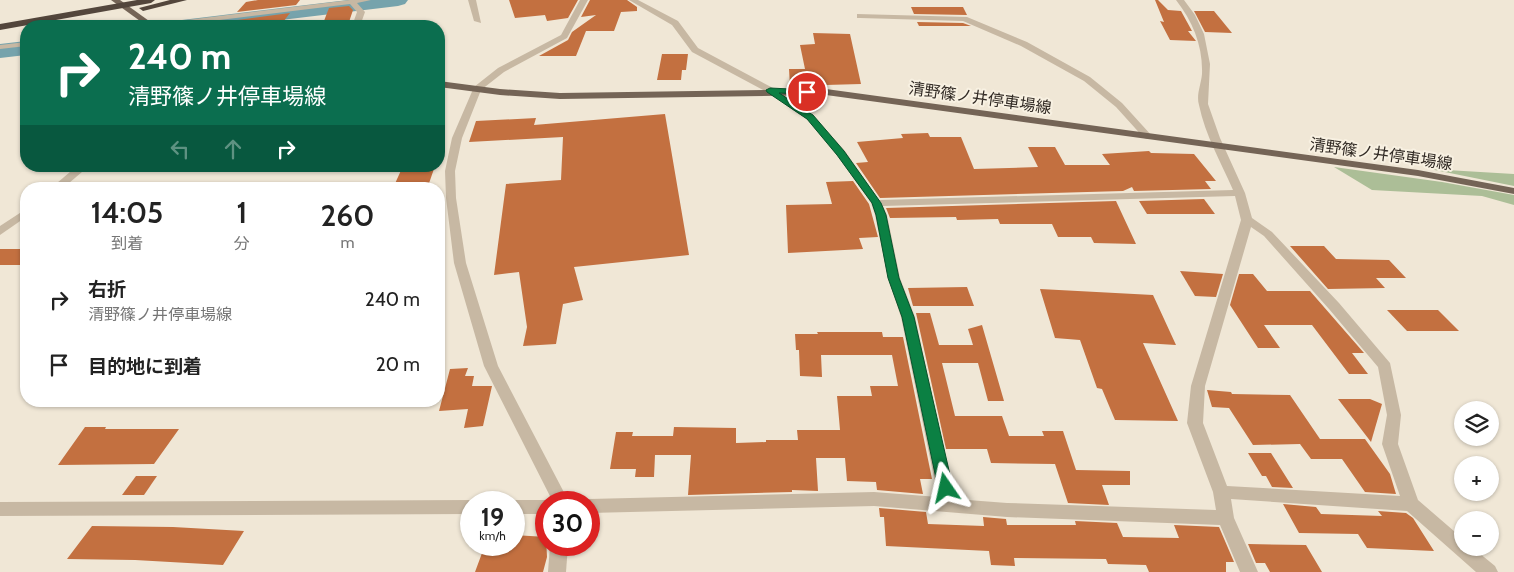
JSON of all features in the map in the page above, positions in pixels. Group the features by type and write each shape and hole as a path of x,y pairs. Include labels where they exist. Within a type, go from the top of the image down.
{"highway":[{"path":"34,20 118,3 152,0"},
{"path":"80,20 183,0"},
{"path":"0,27 20,23"},
{"path":"0,35 20,32"}],"main road":[{"path":"118,3 145,20"},
{"name":"清野篠ノ井停車場線","path":"445,85 559,96 770,90 826,92 1418,174 1514,191"}],"street":[{"path":"206,20 355,3 367,0"},
{"path":"472,0 478,21"},
{"path":"555,491 491,366 460,263 451,198 450,171 457,138 477,89 501,70 564,36 584,0"},
{"path":"633,0 675,23 695,50 770,90 810,117 841,153 876,203 881,215 894,278 908,317 948,504"},
{"path":"1180,0 1187,7 1196,24 1204,51 1206,74 1202,102 1218,147 1240,193 1240,199 1247,220 1198,386 1195,423 1221,492 1226,518 1249,572"},
{"path":"355,3 361,12 358,20"},
{"path":"860,16 964,19 1024,44 1087,79 1119,105 1147,136"},
{"path":"0,47 20,45"},
{"path":"64,182 76,172"},
{"path":"876,203 1240,193"},
{"path":"0,232 20,217"},
{"path":"1247,220 1268,234 1334,306 1385,366 1394,415 1390,444 1411,504 1490,572"},
{"path":"1221,492 1411,504"},
{"path":"600,506 874,499 1007,510 1226,518"},
{"path":"0,509 460,507"},
{"path":"556,572 558,556"}],"green space":[{"path":"1334,167 1442,182 1514,195 1514,205 1482,196 1372,190"},
{"path":"1430,169 1514,174 1514,186"}],"building":[{"path":"258,0 300,0 296,5 237,12 246,2"},
{"path":"509,0 578,0 568,18 547,21 545,15 515,18"},
{"path":"590,0 627,0 637,7 637,11 621,12 614,31 586,31 576,56 539,56 568,40 572,32 596,15 581,17"},
{"path":"1155,0 1158,0 1168,10 1181,11 1192,31 1188,31 1196,41 1170,40 1160,21 1164,22"},
{"path":"349,6 353,10 350,20 324,20 329,8"},
{"path":"911,7 963,7 967,15 914,14"},
{"path":"1194,11 1214,11 1232,33 1205,32"},
{"path":"290,13 285,20 238,20"},
{"path":"917,22 963,23 971,26 919,26"},
{"path":"813,33 850,34 861,84 790,86 789,69 805,69 800,45 815,44"},
{"path":"662,54 688,54 686,70 682,70 681,80 657,80"},
{"path":"665,114 689,255 574,267 583,300 563,304 556,344 523,346 527,327 519,272 494,275 506,184 561,180 563,137 469,142 476,121 536,118 534,125"},
{"path":"928,133 930,137 961,137 974,169 1038,167 1028,147 1055,147 1065,165 1110,165 1102,154 1149,151 1151,153 1194,154 1216,181 1205,181 1211,189 1134,191 1132,187 1123,191 880,198 856,163 868,162 857,142 903,138 901,134"},
{"path":"400,172 433,172 429,182 396,182"},
{"path":"853,181 869,204 878,237 859,238 863,249 788,253 786,205 832,204 826,182"},
{"path":"1204,199 1215,214 1147,214 1139,201"},
{"path":"1116,201 1136,244 1094,243 1091,237 1058,237 1052,224 1000,224 998,219 957,220 956,217 890,218 886,208"},
{"path":"1290,246 1324,246 1336,259 1389,260 1406,278 1376,278 1385,288 1328,289"},
{"path":"0,249 20,249 20,265 0,265"},
{"path":"1180,271 1223,274 1216,297 1195,296"},
{"path":"1239,274 1253,274 1267,291 1310,291 1364,353 1352,353 1368,374 1349,374 1312,325 1264,325 1280,348 1258,348 1230,305"},
{"path":"967,287 974,306 913,306 908,288"},
{"path":"1040,289 1153,295 1176,345 1143,343 1178,421 1115,420 1102,389 1097,388 1080,340 1055,338"},
{"path":"1387,310 1438,310 1459,331 1407,331"},
{"path":"916,313 930,313 939,345 973,345 968,329 982,325 1004,401 988,401 978,363 942,363 955,416 1002,416 1009,436 1044,436 1042,431 1063,431 1076,470 1130,471 1130,485 1102,485 1109,505 1068,503 1055,464 991,463 987,449 946,449"},
{"path":"817,332 882,332 883,337 903,337 932,479 920,479 923,494 877,490 876,482 847,481 845,458 816,458 818,491 792,490 792,492 688,495 691,455 655,455 654,477 635,477 636,469 610,469 616,432 633,432 632,436 673,436 674,427 736,428 736,443 766,442 766,440 798,440 797,430 840,430 837,396 872,396 870,386 898,386 892,355 821,355 822,377 800,376 799,350 796,350 795,334 818,334"},
{"path":"468,368 465,376 474,376 472,386 492,386 483,426 464,428 468,409 439,411 440,407 445,407 445,388 450,369"},
{"path":"1207,390 1231,392 1232,394 1290,395 1320,439 1365,439 1390,474 1396,494 1365,492 1342,459 1311,459 1300,444 1253,445 1229,408 1212,407"},
{"path":"1338,399 1370,399 1382,404 1371,442"},
{"path":"85,427 106,427 105,429 179,429 154,464 58,465"},
{"path":"1248,453 1271,453 1293,488 1272,487 1266,476 1262,476"},
{"path":"136,476 157,476 144,495 122,495"},
{"path":"1283,504 1316,507 1321,514 1382,516 1378,511 1406,513 1413,518 1434,551 1367,548 1358,534 1299,533"},
{"path":"879,508 926,512 928,524 984,526 983,517 1006,519 1007,525 1076,525 1075,521 1117,523 1123,537 1179,538 1174,525 1219,527 1234,562 1226,562 1226,572 1149,572 1146,565 1108,564 1106,559 1014,558 1015,566 991,565 989,551 886,546 884,517 880,517"},
{"path":"92,526 173,527 244,531 223,565 135,560 67,559"},
{"path":"525,536 535,536 535,556 547,556 543,572 475,572 481,556 525,556"},
{"path":"1248,544 1306,545 1322,572 1270,572 1265,563 1256,563"}],"waterway":[{"path":"232,20 398,0"},
{"path":"0,51 20,49"}],"route":[{"path":"807,92 770,90 810,117 841,153 876,203 881,215 894,278 908,317 946,488"}]}
